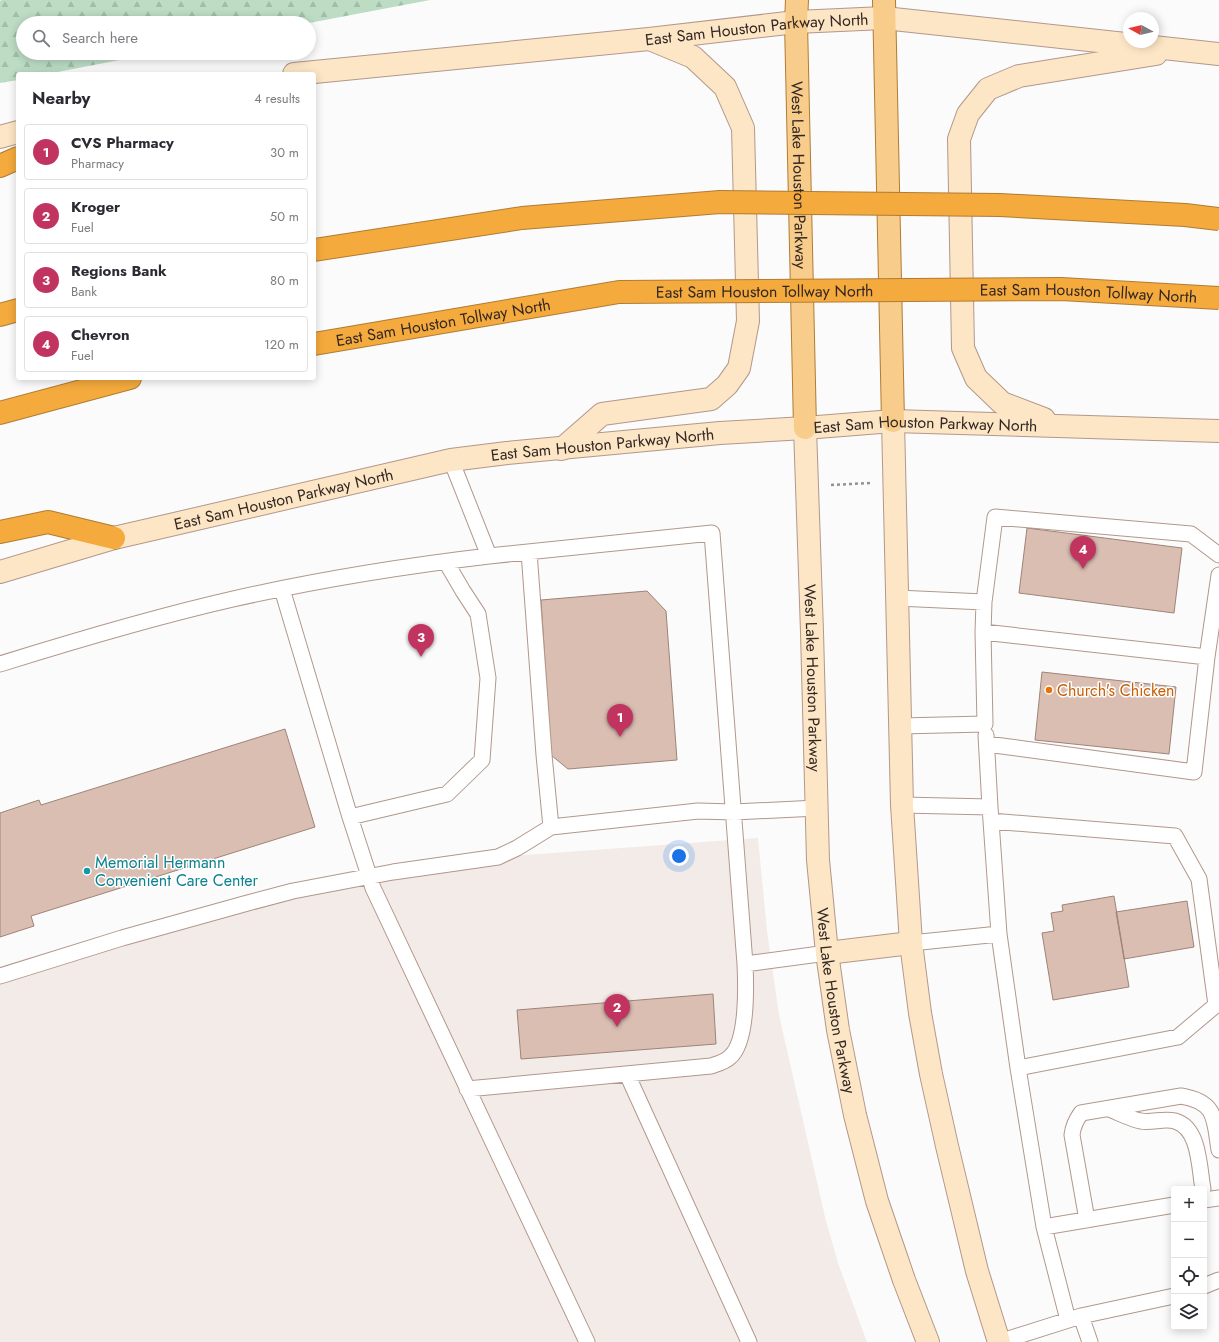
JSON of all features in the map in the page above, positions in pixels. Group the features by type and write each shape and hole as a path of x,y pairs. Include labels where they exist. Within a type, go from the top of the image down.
{"highway":[{"path":"0,166 16,159"},
{"path":"316,250 522,218 720,202 1000,205 1185,214 1219,219"},
{"name":"East Sam Houston Tollway North","path":"316,344 620,292 1061,289 1219,298"},
{"path":"0,315 16,311"},
{"path":"0,413 123,380"},
{"path":"0,532 48,522 114,538"}],"main road":[{"name":"West Lake Houston Parkway","path":"797,0 796,22 805,428 818,860 826,953 838,1030 860,1136 877,1201 904,1280 928,1342"},
{"name":"East Sam Houston Parkway North","path":"314,72 649,39 796,22 884,9 1219,54"},
{"path":"884,9 902,805 911,942 931,1074 945,1139 977,1271 999,1342"},
{"path":"562,449 602,414 711,398 727,385 739,368 748,320 743,128 725,87 693,56 649,39"},
{"path":"1061,426 1002,403 976,378 963,348 959,139 968,114 988,89 1019,76 1183,49"},
{"path":"0,137 16,133"},
{"name":"East Sam Houston Parkway North","path":"0,572 114,538 452,460 507,453 720,433 893,421 1219,430"},
{"path":"826,953 911,942"}],"lane":[{"path":"452,460 489,556"},
{"path":"1090,1342 1075,1318 1044,1227 1018,1068 999,934 985,724 983,632 984,602 995,517 1191,534 1219,556"},
{"path":"0,664 171,614 282,589 489,556 712,533 746,983 744,1019 737,1048 731,1057 710,1066 467,1089"},
{"path":"529,552 544,755 551,827"},
{"path":"350,817 447,794 482,760 488,678 478,614 446,562"},
{"path":"987,744 1194,772 1207,657 1219,576"},
{"path":"282,589 369,876 467,1089 587,1342"},
{"path":"897,598 984,602"},
{"path":"983,632 1207,657"},
{"path":"900,726 985,724"},
{"path":"902,805 1175,836 1199,879 1216,1005 1178,1037 1018,1068"},
{"path":"0,976 122,938 293,891 369,876 498,857 517,848 551,827 698,811 734,812 817,808"},
{"path":"911,942 999,934"},
{"path":"745,964 826,953"},
{"path":"627,1074 749,1342"},
{"path":"1087,1220 1072,1135 1073,1126 1081,1113 1181,1096 1195,1098 1208,1106 1214,1119 1219,1150"},
{"path":"1109,1109 1141,1121 1175,1121 1188,1128 1194,1140 1202,1186"},
{"path":"1207,1199 1219,1198"},
{"path":"1044,1227 1171,1206"},
{"path":"1207,1285 1219,1280"},
{"path":"999,1342 1075,1318 1171,1297"}],"path":[{"path":"824,485 872,483"}],"shaded area":[{"path":"758,838 767,931 779,1015 825,1217 838,1263 867,1342 0,1342 0,976 244,904 498,857"}],"green space":[{"path":"430,0 316,22 316,16 16,16 16,60 120,60 57,72 16,72 16,80 0,83 0,1"}],"building":[{"path":"1027,528 1182,548 1174,613 1019,593"},
{"path":"647,591 666,611 677,760 568,769 551,755 541,600"},
{"path":"1042,672 1176,687 1169,754 1035,740"},
{"name":"Memorial Hermann Convenient Care Center","path":"285,729 315,827 31,916 34,926 0,937 0,813 39,800 41,805"},
{"path":"1114,896 1129,987 1053,1000 1042,933 1054,931 1051,913 1063,911 1062,905"},
{"path":"1187,901 1194,947 1124,959 1116,912"},
{"path":"713,994 716,1044 521,1059 517,1010"}],"place":[{"name":"Chevron","path":"1083,569"},
{"name":"Regions Bank","path":"421,657"},
{"name":"Church's Chicken","path":"1049,690"},
{"name":"CVS Pharmacy","path":"620,737"},
{"name":"Memorial Hermann Convenient Care Center","path":"87,871"},
{"name":"Kroger","path":"617,1027"}]}
